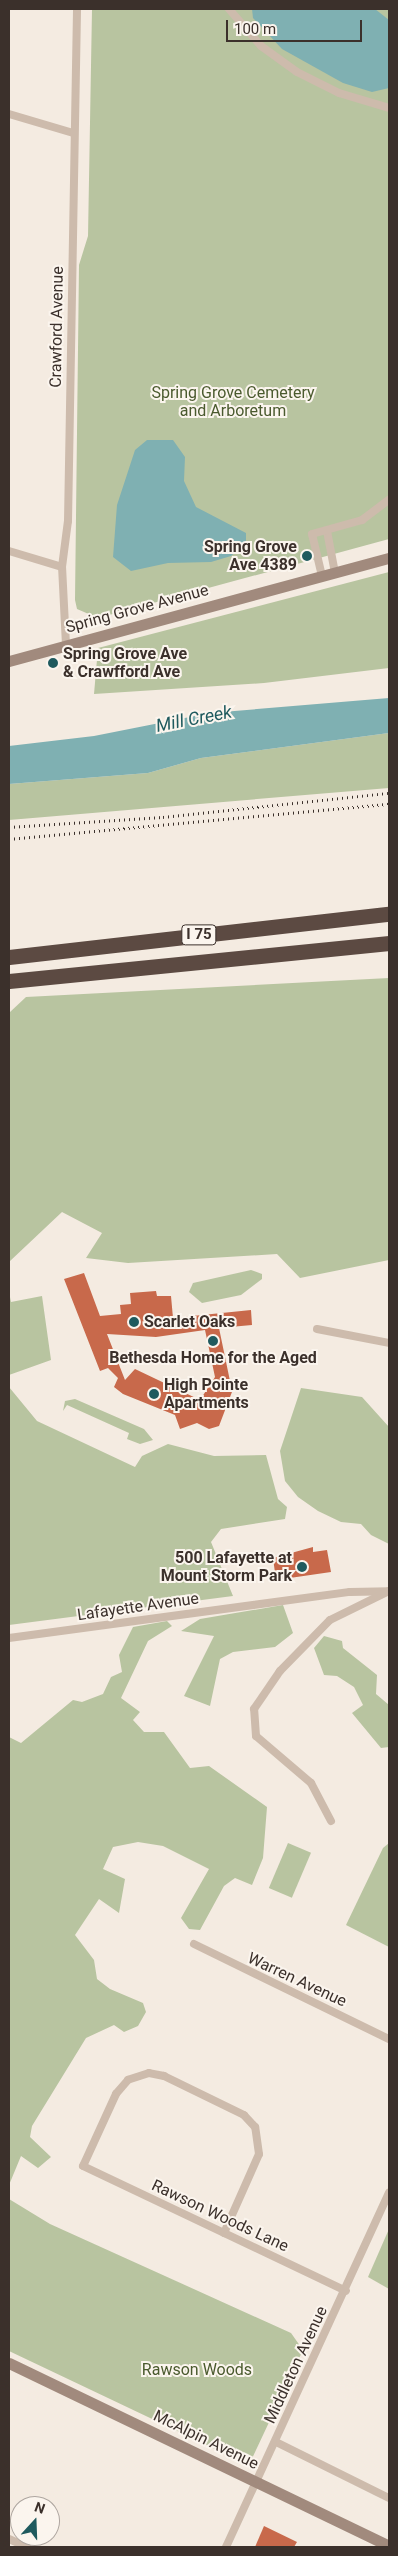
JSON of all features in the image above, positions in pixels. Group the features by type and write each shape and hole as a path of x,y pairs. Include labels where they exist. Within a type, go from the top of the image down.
{"highway":[{"name":"I 75","path":"9,957 389,914"},
{"name":"I 75","path":"9,981 389,943"}],"street":[{"name":"Crawford Avenue","path":"66,646 62,567 68,521 73,133 77,9"},
{"path":"229,9 261,46 297,72 339,93 389,108"},
{"path":"9,114 73,133"},
{"path":"322,576 312,534 362,520 389,500"},
{"path":"327,531 335,572"},
{"path":"9,551 62,567"},
{"name":"Spring Grove Avenue","path":"9,661 389,558"},
{"path":"317,1329 389,1343"},
{"name":"Lafayette Avenue","path":"9,1638 350,1592 389,1592"},
{"path":"331,1821 311,1783 256,1736 254,1709 280,1671 330,1620 389,1592"},
{"name":"Warren Avenue","path":"194,1944 389,2038"},
{"name":"Rawson Woods Lane","path":"224,2233 259,2154 260,2136 244,2115 164,2076 137,2075 121,2086 83,2166 346,2291"},
{"name":"Middleton Avenue","path":"226,2547 346,2291 389,2193"},
{"name":"McAlpin Avenue","path":"9,2363 389,2546"},
{"path":"276,2442 389,2498"},
{"path":"9,2539 27,2547"}],"green space":[{"name":"Spring Grove Cemetery and Arboretum","path":"92,9 389,9 389,539 98,618 77,609 75,600 79,265 88,236"},
{"path":"389,572 389,668 264,683 94,694 98,648"},
{"path":"389,733 389,788 9,820 9,784 148,773 201,758"},
{"path":"389,978 389,1260 300,1278 277,1254 128,1263 86,1258 102,1233 62,1212 9,1262 9,1013 26,997"},
{"path":"251,1270 262,1274 262,1279 241,1295 202,1303 189,1292 193,1283"},
{"path":"9,1292 11,1302 42,1296 51,1360 9,1375"},
{"path":"9,1387 37,1421 135,1467 142,1456 168,1444 214,1456 266,1455 278,1499 287,1507 285,1519 221,1529 211,1542 233,1596 9,1625"},
{"path":"301,1388 362,1397 389,1427 389,1544 371,1535 361,1524 341,1522 318,1511 298,1497 285,1481 280,1451"},
{"path":"75,1399 144,1429 153,1440 140,1444 127,1439 129,1433 67,1405 63,1411 65,1401"},
{"path":"283,1605 293,1633 275,1647 233,1652 220,1659 210,1706 184,1696 214,1636 181,1631 200,1619"},
{"path":"167,1621 172,1626 148,1641 121,1698 140,1712 133,1720 144,1732 164,1732 190,1768 209,1766 267,1807 263,1858 252,1885 235,1878 224,1886 200,1930 189,1929 181,1918 209,1869 163,1846 138,1842 113,1847 103,1869 125,1879 119,1913 99,1899 75,1935 94,1960 97,1979 110,1989 143,2003 146,2012 138,2026 124,2032 114,2025 86,2038 32,2126 30,2137 51,2157 38,2168 21,2156 9,2185 9,1737 21,1743 73,1700 82,1702 103,1694 111,1677 122,1672 119,1655 133,1627"},
{"path":"324,1636 342,1641 343,1648 377,1675 376,1694 389,1705 389,1747 381,1748 352,1713 363,1705 354,1687 337,1676 324,1675 314,1648"},
{"path":"288,1843 311,1853 292,1898 269,1888"},
{"path":"389,1843 389,1947 346,1925 383,1848"},
{"name":"Rawson Woods","path":"9,2199 50,2224 291,2333 303,2350 249,2465 9,2351"},
{"path":"389,2229 389,2289 368,2277"}],"water":[{"path":"252,9 375,9 389,20 389,88 372,92 343,83 282,49 253,18"},
{"path":"147,440 173,440 185,457 184,481 196,507 246,533 246,543 231,556 211,562 168,563 131,571 113,557 117,505 135,450"},
{"name":"Mill Creek","path":"389,698 389,733 201,758 148,773 9,784 9,746 94,736 210,713"}],"building":[{"path":"84,1273 100,1316 121,1314 120,1305 131,1304 130,1293 156,1291 157,1296 171,1296 173,1318 251,1310 252,1325 219,1328 230,1381 235,1384 219,1426 209,1429 197,1423 180,1429 175,1415 123,1394 114,1387 118,1378 108,1368 100,1371 64,1279","holes":["205,1330 215,1377 200,1400 135,1369 125,1380 107,1334 156,1337"]},
{"name":"500 Lafayette at Mount Storm Park","path":"313,1547 313,1552 327,1550 331,1572 276,1580 273,1558"},
{"path":"264,2526 297,2542 294,2547 255,2547"}],"railway":[{"path":"9,827 163,817 389,793"},
{"path":"9,839 389,804"}],"place":[{"name":"Spring Grove Ave 4389","path":"307,556"},
{"name":"Spring Grove Ave & Crawfford Ave","path":"53,663"},
{"name":"Scarlet Oaks","path":"134,1322"},
{"name":"Bethesda Home for the Aged","path":"213,1341"},
{"name":"High Pointe Apartments","path":"154,1394"},
{"name":"500 Lafayette at Mount Storm Park","path":"302,1567"}]}
